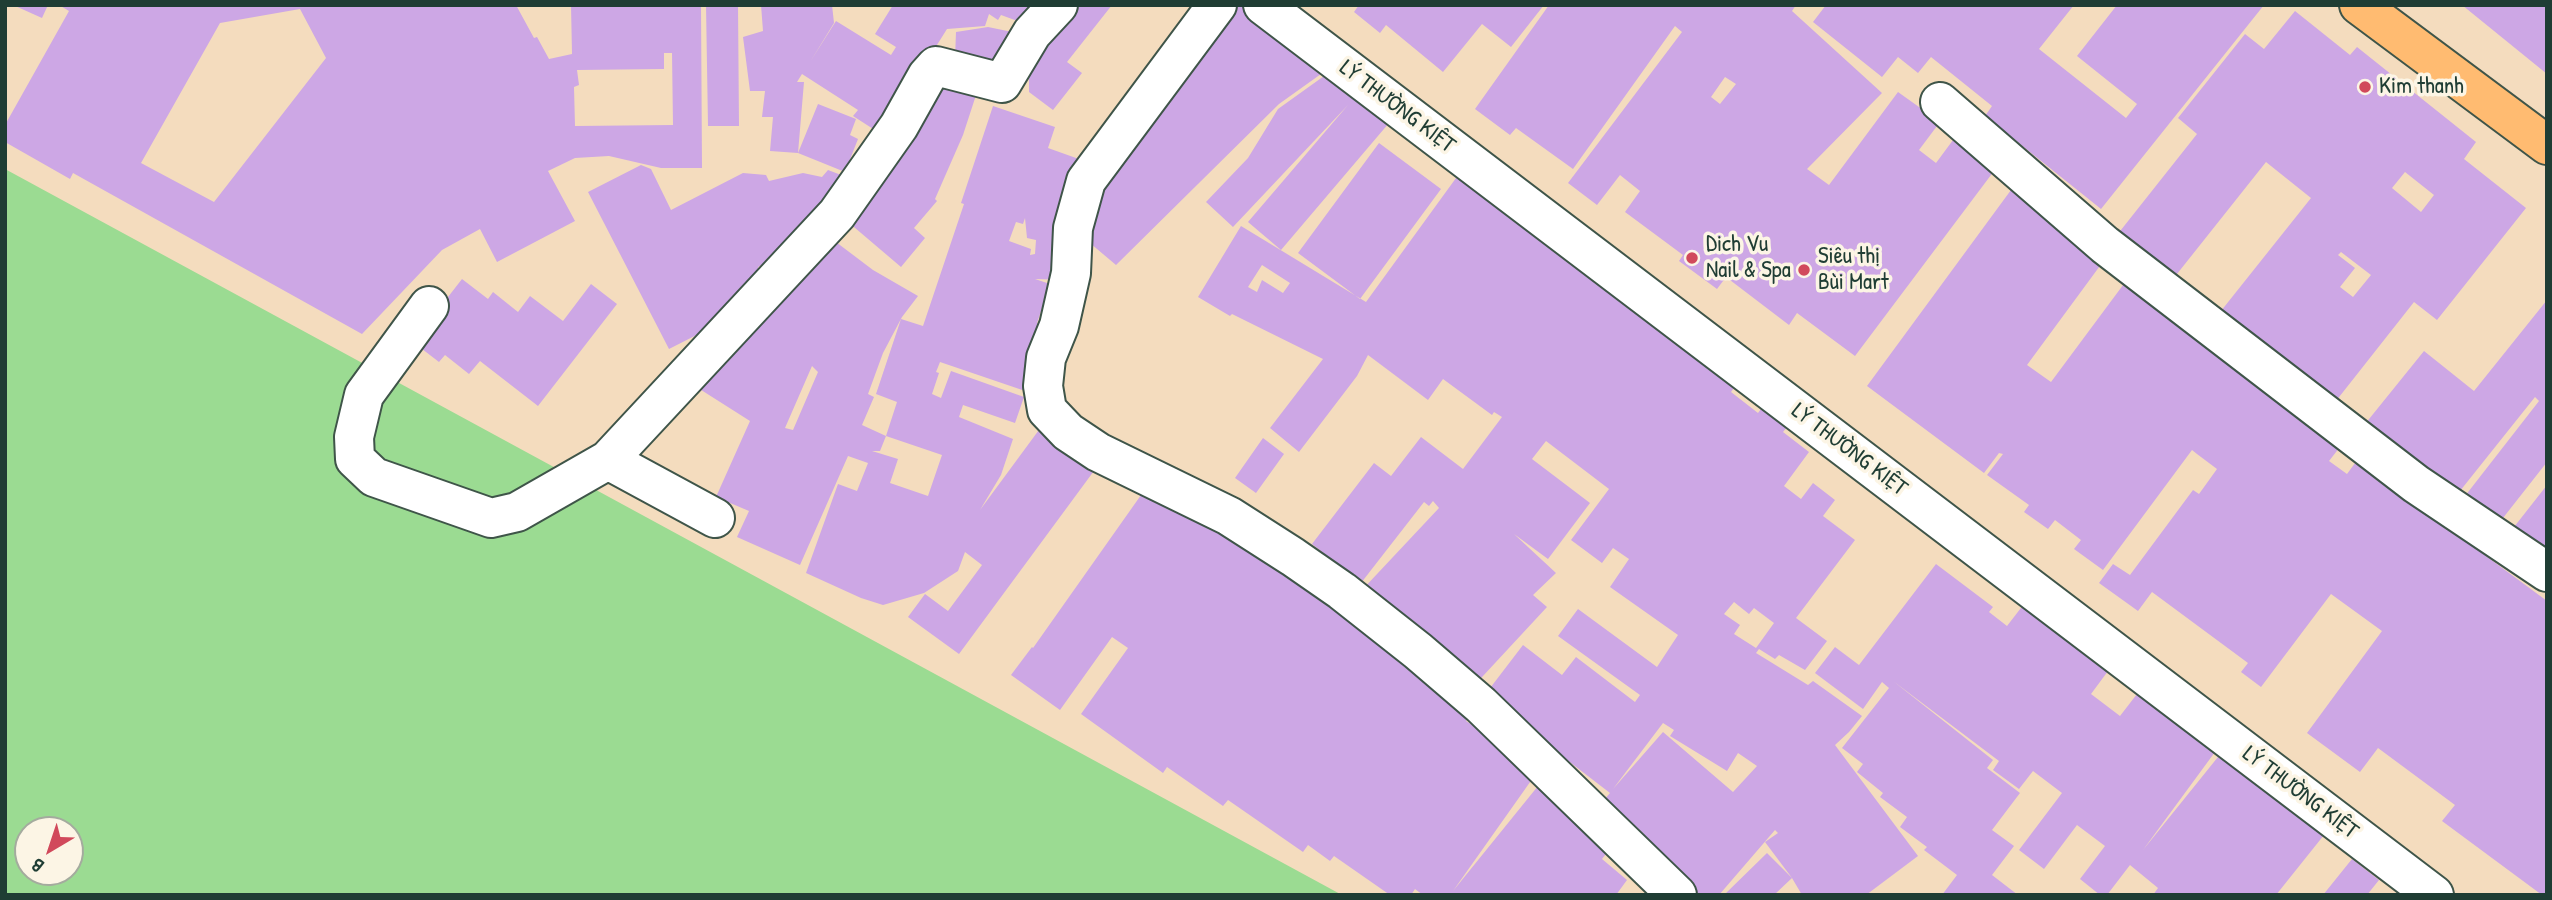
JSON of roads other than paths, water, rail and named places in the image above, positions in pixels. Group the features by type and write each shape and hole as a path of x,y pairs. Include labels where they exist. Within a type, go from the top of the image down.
{"main road":[{"path":"2359,5 2547,145"}],"street":[{"path":"429,306 364,395 354,438 355,459 374,477 459,509 491,518 517,512 608,460 837,214 900,126 927,76 936,66 1002,83 1032,33 1058,5"},
{"path":"1217,5 1086,181 1073,228 1071,273 1059,326 1046,358 1043,386 1047,410 1068,432 1098,452 1229,516 1342,591 1418,650 1481,705 1677,895"},
{"name":"LÝ THƯỜNG KIỆT","path":"1263,5 2434,895"},
{"path":"1940,102 2105,245 2416,484 2547,572"},
{"path":"608,460 715,518"}],"place":[{"name":"Kim thanh","path":"2365,87"},
{"name":"Dich Vu Nail & Spa","path":"1692,258"},
{"name":"Siêu thị Bùi Mart","path":"1804,270"}]}
